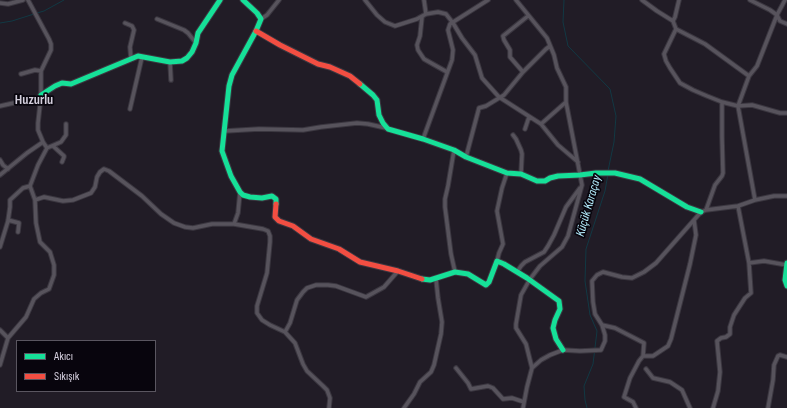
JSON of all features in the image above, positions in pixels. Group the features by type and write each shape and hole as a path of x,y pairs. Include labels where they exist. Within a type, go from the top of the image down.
{"street":[{"path":"0,3 8,4 23,0"},
{"path":"28,0 51,44 51,50 41,71 41,95"},
{"path":"41,95 62,83 71,84 79,82 138,56 170,62 182,61 192,52 198,33 220,0"},
{"path":"243,0 257,13 261,19"},
{"path":"279,0 267,15 261,19 232,75 222,151 229,169 240,192 243,195 262,198 272,196 276,198 275,217 279,221 293,226 311,239 339,249 360,262 430,280 456,272 468,274 486,285 489,282 503,244 497,211 507,173"},
{"path":"365,0 385,22 395,26 417,19 426,14 438,12 446,14 454,23 462,38 475,55 482,78 499,97 541,124 558,145 578,162"},
{"path":"424,0 426,14"},
{"path":"423,139 452,60 453,50 448,30 450,24 454,23 488,0"},
{"path":"516,0 547,38 557,68 566,87 566,102 582,185 568,236 562,247 540,266 530,279 521,295 516,328 526,344 532,368 523,408"},
{"path":"642,0 672,21 676,29 705,44 749,76"},
{"path":"672,21 675,17 679,0"},
{"path":"750,0 770,10 777,15 780,21 787,24"},
{"path":"755,200 738,106 749,76 757,66 777,15 785,0"},
{"path":"523,72 510,57 510,50 504,40 504,36 528,16"},
{"path":"422,17 420,36 417,45 418,50 424,59 447,72"},
{"path":"157,19 184,30 196,43"},
{"path":"125,23 132,26 134,30 130,47 131,59"},
{"path":"676,29 664,54 666,61 680,83 722,102 738,106 752,105 780,113 787,113"},
{"path":"256,31 318,64 330,67 350,76 377,100 379,115 386,128"},
{"path":"466,157 479,108 486,106 504,95 523,72 550,46"},
{"path":"130,109 142,57"},
{"path":"170,62 171,80"},
{"path":"21,74 34,70 41,71"},
{"path":"0,106 36,98"},
{"path":"541,124 566,102"},
{"path":"532,368 541,360 563,350 601,350 605,341 605,335 602,325 594,314 592,281 597,275 603,272 632,278 644,272 656,263 694,220 704,211 715,185 723,173 722,102"},
{"path":"40,105 38,130 43,142 48,148"},
{"path":"525,129 529,117"},
{"path":"224,131 259,129 303,130 357,123 368,124 423,139 454,150 466,157 507,173 521,174 537,181 545,181 558,176 596,173 615,173 640,179 687,207 704,211 738,206 755,200 774,196 787,196"},
{"path":"0,365 8,338 26,317 34,299 49,288 54,275 54,265 50,252 40,242 36,223 35,200 30,186 38,165 48,148 61,142 66,135 66,124"},
{"path":"513,136 522,150 521,174"},
{"path":"0,175 43,142"},
{"path":"53,146 64,156 62,162"},
{"path":"454,150 445,199 445,207 451,254 456,272"},
{"path":"0,160 8,169"},
{"path":"35,200 44,197 63,201 73,200 91,193 95,188 97,177 104,169 109,171 142,196 161,214 174,223 185,227 194,228 212,224 234,224 268,231 270,242 267,273 257,306 257,313 262,320 284,332 295,343 307,371 327,390 330,398 329,408"},
{"path":"517,272 525,262 544,252 554,235 566,207 582,185"},
{"path":"0,247 8,220 10,200 23,188 30,186"},
{"path":"234,224 238,213 240,192"},
{"path":"713,408 718,391 720,372 717,341 730,334 730,328 734,315 745,298 751,292 749,264 738,206"},
{"path":"8,220 20,223 18,232"},
{"path":"643,356 653,356 668,346 671,339 696,235 694,220"},
{"path":"497,261 530,279 559,301 560,308 553,328 556,339 563,350"},
{"path":"749,264 764,261 787,264 787,286"},
{"path":"284,332 290,323 297,300 307,288 316,285 336,286 366,297 384,287 398,272"},
{"path":"404,408 420,382 431,372 434,365 441,334 442,322 436,279"},
{"path":"602,325 615,328 644,343 643,356 630,378 624,397 633,402 636,408"},
{"path":"0,330 8,338"},
{"path":"768,408 774,380 774,365 778,356 780,355 787,357"},
{"path":"456,368 471,388 488,386 493,388 503,399 512,398 524,402"},
{"path":"646,369 653,378 670,382 682,390 690,408"}],"waterway":[{"path":"37,13 44,11 64,0"},
{"name":"Küçük Karaçay","path":"564,0 563,22 568,46 610,89 616,116 614,142 608,171"},
{"path":"0,23 34,14"},
{"name":"Küçük Karaçay","path":"587,408 584,386 593,364 597,331 590,315 585,281 586,249 605,191 608,174"}],"traffic: fast":[{"path":"41,95 62,83 71,84 138,56 170,62 182,61 192,52 198,33 220,0"},
{"path":"243,0 257,13 261,19 232,75 229,86 222,151 231,176 243,195 262,198 272,196 276,199 276,204"},
{"path":"360,84 377,100 379,115 388,129 454,150 466,157 507,173 521,174 537,181 545,181 558,176 596,173 615,173 640,179 687,207 701,212"},
{"path":"422,279 430,280 455,272 468,274 486,285 489,282 497,261 504,264 527,278 559,301 560,309 553,328 556,339 563,350"},
{"path":"787,263 785,280 787,286"}],"traffic: jam":[{"path":"256,31 318,64 330,67 350,76 360,84"},
{"path":"276,204 275,217 279,221 293,226 311,239 339,249 360,262 398,271 422,279"}],"district":[{"name":"Huzurlu","path":"34,100"}]}
